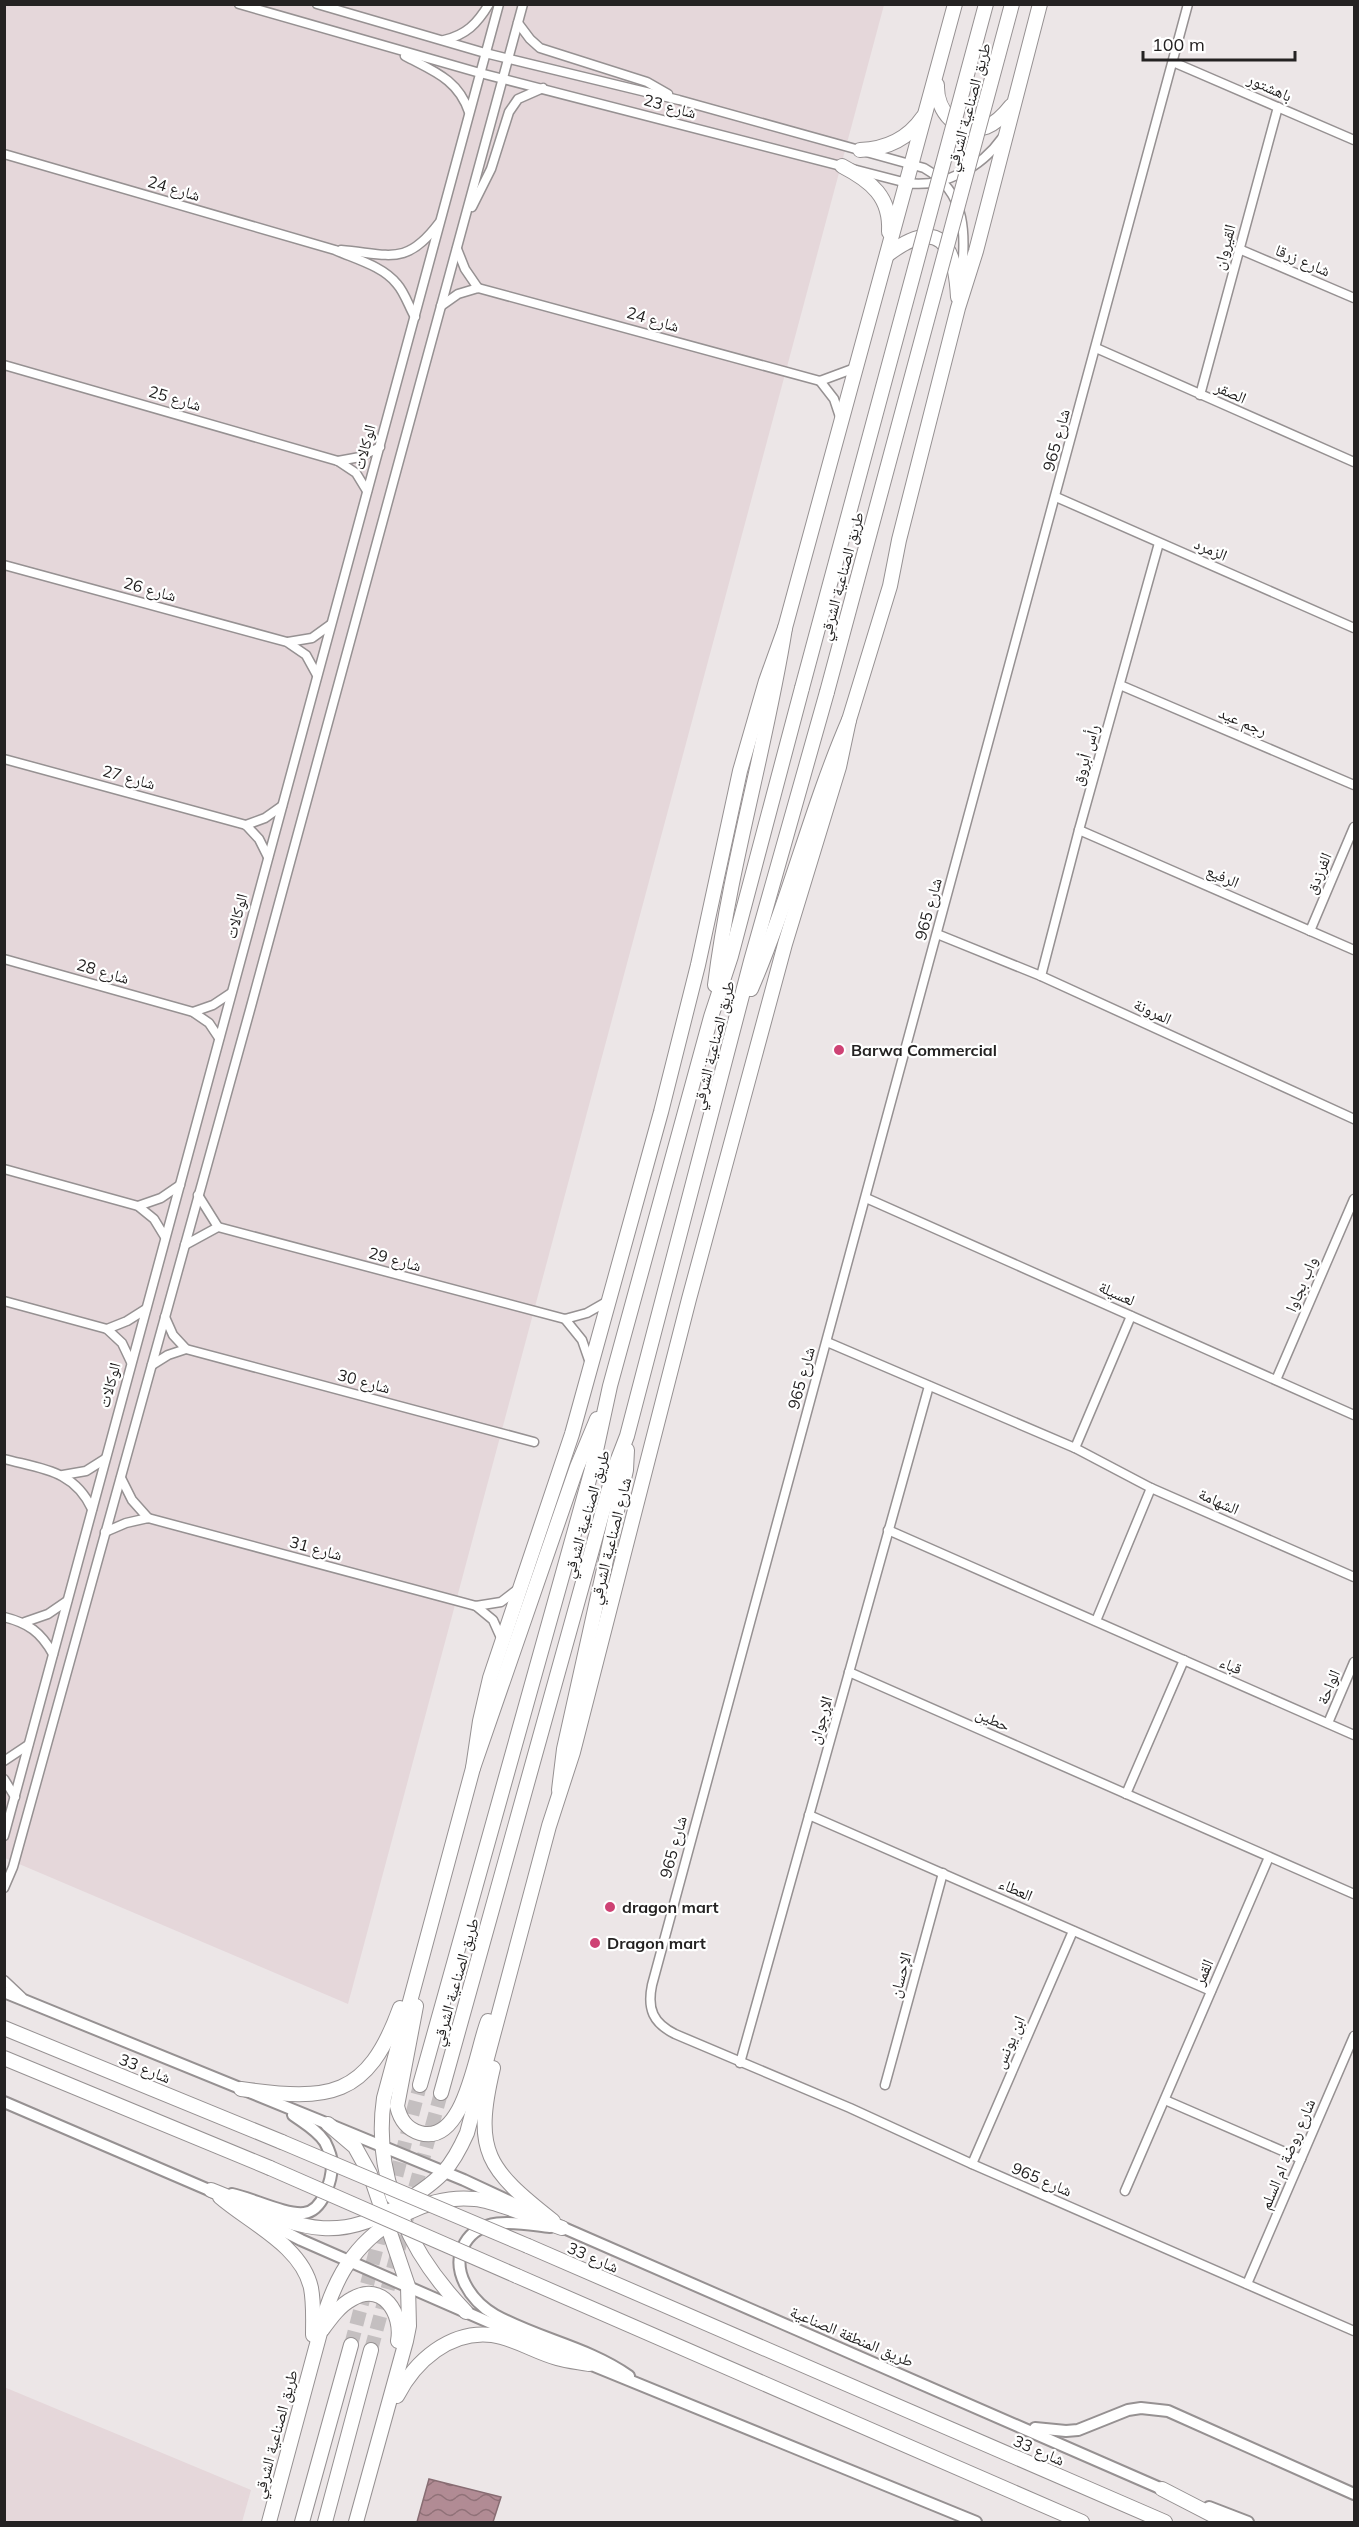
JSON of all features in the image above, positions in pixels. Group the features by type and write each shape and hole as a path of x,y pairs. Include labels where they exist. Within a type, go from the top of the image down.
{"main road":[{"name":"طريق الصناعية الشرقي","path":"426,1945 473,1768 484,1703 502,1641 572,1434 661,1112 696,976 740,771 766,681 785,628 955,4"},
{"name":"طريق الصناعية الشرقي","path":"420,2085 592,1469 610,1386 711,1017 731,956 986,4"},
{"name":"طريق الصناعية الشرقي","path":"441,2092 615,1467 627,1436 751,961 827,692 1012,4"},
{"path":"736,1024 762,964 830,764 849,720 890,586 899,540 958,308 976,251 1040,4"},
{"path":"938,68 939,104 943,112 955,123 972,129 988,126 996,122 1013,104"},
{"path":"860,150 883,147 904,137 927,110"},
{"path":"842,166 864,178 881,195 889,215 887,255"},
{"path":"887,255 907,241 921,236 935,238 942,243 954,261 958,308"},
{"path":"711,1017 726,911 776,683 785,628"},
{"name":"شارع الصناعية الشرقي","path":"559,1790 573,1752 689,1299 784,944 839,767 849,720"},
{"path":"473,1768 577,1467 610,1386"},
{"path":"211,2190 297,2224 315,2229 334,2230 385,2220 399,2212 445,2172 452,2163 467,2133 559,1790 564,1749 626,1470 627,1436"},
{"path":"426,1945 412,2034 399,2085 397,2106 404,2122 416,2132 429,2134 438,2132 456,2117 485,2029 509,1973"},
{"path":"241,2089 311,2095 338,2088 359,2076 374,2062 384,2046 426,1945"},
{"path":"426,1945 384,2098 381,2129 384,2167 399,2212 415,2247 430,2271 466,2312"},
{"path":"509,1973 501,2036 486,2099 483,2128 493,2162 509,2184 562,2228"},
{"name":"شارع 33","path":"4,2028 528,2246 1166,2523"},
{"path":"4,2058 270,2168 1082,2523"},
{"path":"328,2124 346,2138 363,2160 408,2286 409,2326 356,2523"},
{"path":"211,2190 241,2216 285,2246 305,2272 311,2286 313,2301 313,2355"},
{"path":"399,2212 447,2199 478,2199 562,2228"},
{"path":"313,2355 334,2288 350,2260 385,2220"},
{"path":"318,2336 350,2299 369,2294 379,2296 388,2303 400,2324 398,2341 347,2523"},
{"path":"385,2419 404,2382 416,2366 430,2354 457,2340 491,2335 558,2358 589,2364"},
{"path":"302,2523 351,2345"},
{"path":"325,2523 371,2350"},
{"name":"طريق الصناعية الشرقي","path":"269,2523 313,2355"},
{"path":"1162,2489 1226,2523"}],"street":[{"name":"شارع 23","path":"239,4 480,73 907,183 922,185 957,175 981,160 996,146 1007,130"},
{"name":"شارع 23","path":"317,4 442,41 679,100 924,168 942,180 956,200 964,226 965,242 958,308"},
{"path":"442,41 464,34 489,4"},
{"name":"الوكالات","path":"4,1836 499,4"},
{"path":"4,1888 13,1867 152,1365 523,4"},
{"name":"شارع 965","path":"1188,4 650,1994 651,2012 664,2028 740,2063 850,2108 972,2164 1354,2331"},
{"name":"شارع 23","path":"518,23 540,48 647,82 679,100"},
{"name":"شارع 23","path":"391,48 453,84 465,99 470,114"},
{"name":"باهشتور","path":"1173,62 1354,140"},
{"path":"464,224 491,169 509,112 518,99 543,88"},
{"name":"القيروان","path":"1200,395 1278,107"},
{"name":"شارع 24","path":"4,154 335,250 374,267 392,278 399,286 415,318"},
{"name":"شارع 24","path":"335,250 391,256 402,255 421,243 441,220"},
{"path":"440,307 458,294 478,288 465,269 457,248"},
{"name":"شارع زرقا","path":"1239,249 1354,298"},
{"name":"شارع 24","path":"478,288 820,381"},
{"name":"الصقر","path":"1096,348 1354,462"},
{"name":"شارع 25","path":"4,365 338,460 356,473 367,491"},
{"path":"841,421 834,399 820,381 855,368"},
{"name":"شارع 25","path":"338,460 360,457 380,447"},
{"name":"الزمرد","path":"1056,497 1354,628"},
{"name":"رأس أبروق","path":"1041,976 1159,543"},
{"name":"شارع 26","path":"4,565 287,642 306,655 317,675"},
{"name":"شارع 26","path":"287,642 312,638 332,624"},
{"name":"رجم عيد","path":"1120,685 1354,785"},
{"name":"شارع 27","path":"4,759 246,825"},
{"path":"268,857 259,839 246,825 265,818 282,806"},
{"name":"الفرزدق","path":"1310,931 1354,827"},
{"name":"الرفيع","path":"1079,830 1354,950"},
{"name":"المرونة","path":"937,934 1041,976 1354,1119"},
{"name":"شارع 28","path":"4,959 193,1012 209,1023 219,1038"},
{"path":"193,1012 213,1005 231,993"},
{"path":"4,1169 138,1206 154,1219 165,1238"},
{"path":"138,1206 160,1198 180,1185"},
{"path":"185,1245 218,1227 198,1195"},
{"name":"لعسيلة","path":"867,1198 1354,1415"},
{"name":"واب بجاوا","path":"1276,1380 1354,1199"},
{"name":"شارع 29","path":"218,1227 566,1319"},
{"path":"4,1300 107,1329 122,1343 131,1362"},
{"path":"591,1366 582,1340 566,1319 587,1313 608,1301"},
{"path":"107,1329 128,1321 146,1309"},
{"path":"1075,1448 1131,1316"},
{"path":"152,1365 168,1355 186,1349 173,1335 165,1317"},
{"name":"الشهامة","path":"827,1342 1075,1448 1151,1488 1354,1577"},
{"name":"شارع 30","path":"186,1349 534,1442"},
{"name":"الإرجوان","path":"740,2063 929,1386"},
{"path":"4,1459 63,1475 81,1489 92,1509"},
{"path":"63,1475 86,1471 105,1459"},
{"path":"120,1478 132,1500 148,1518"},
{"path":"1096,1621 1151,1488"},
{"name":"شارع 31","path":"105,1532 126,1522 148,1518 476,1606 501,1602 520,1586"},
{"name":"قباء","path":"888,1530 1354,1735"},
{"path":"25,1622 48,1614 67,1601"},
{"path":"476,1606 493,1620 502,1641"},
{"path":"4,1617 25,1622 41,1636 53,1654"},
{"path":"1126,1794 1184,1660"},
{"name":"الواحة","path":"1328,1723 1354,1662"},
{"name":"حطين","path":"849,1672 1354,1894"},
{"path":"4,1761 29,1744"},
{"path":"4,1779 15,1797"},
{"name":"العطاء","path":"809,1815 1211,1992"},
{"name":"القمر","path":"1125,2191 1269,1857"},
{"name":"الإحسان","path":"885,2085 943,1873"},
{"name":"ابن يونس","path":"972,2164 1073,1930"},
{"path":"4,1980 27,2002"},
{"name":"شارع 33","path":"4,1992 445,2172"},
{"name":"شارع روضة ام السلم","path":"1248,2284 1354,2036"},
{"path":"1165,2100 1301,2159"},
{"path":"4,2102 211,2190 270,2226 466,2312 976,2523"},
{"path":"211,2190 250,2198 300,2213 312,2210 319,2203 327,2190 330,2175 332,2162 329,2150 313,2128 276,2104"},
{"name":"طريق المنطقة الصناعية","path":"445,2172 511,2201 562,2228 1162,2489 1248,2523"},
{"path":"562,2228 499,2224 477,2229 468,2238 459,2260 460,2273 465,2286 494,2315 611,2363 641,2385"},
{"path":"1022,2427 1066,2432 1089,2427 1115,2413 1128,2410 1141,2408 1168,2411 1354,2494"}],"shaded area":[{"path":"5,5 884,5 348,2004 5,1858"},
{"path":"4,2387 251,2490 242,2522 5,2522"}],"water":[{"path":"429,2479 501,2497 493,2522 417,2522"}],"tunnel":[{"path":"391,2196 420,2085"},
{"path":"371,2350 441,2093"},
{"path":"351,2345 383,2224"}],"place":[{"name":"Barwa Commercial","path":"839,1050"},
{"name":"dragon mart","path":"610,1907"},
{"name":"Dragon mart","path":"595,1943"}]}
